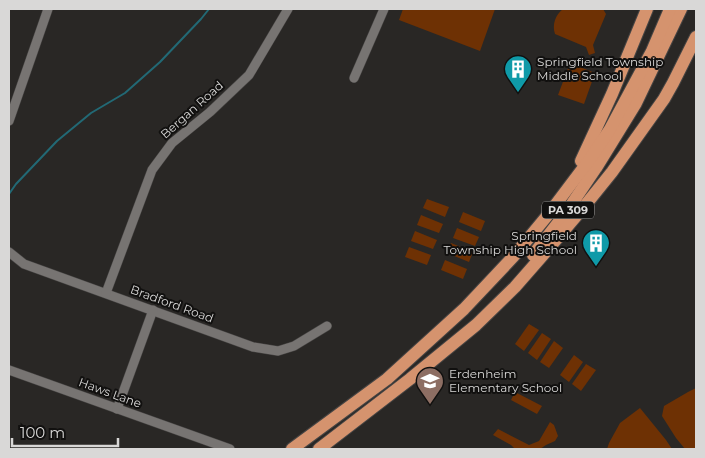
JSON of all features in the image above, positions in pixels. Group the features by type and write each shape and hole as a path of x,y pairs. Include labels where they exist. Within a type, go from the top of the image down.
{"highway":[{"path":"568,188 612,94 647,9"},
{"name":"PA 309","path":"292,449 387,379 464,309 513,257 547,216 610,129 652,51 670,9"},
{"name":"PA 309","path":"321,448 410,379 474,320 521,271 565,214 636,103 682,9"},
{"path":"410,379 482,319 538,262 612,172 664,99 674,83 696,36"}],"street":[{"path":"9,121 48,9"},
{"name":"Bergan Road","path":"106,294 152,170 172,143 210,112 249,75 288,9"},
{"path":"354,78 384,9"},
{"name":"Bradford Road","path":"9,252 24,264 254,347 278,351 294,346 327,326"},
{"path":"117,409 153,310"},
{"name":"Haws Lane","path":"9,370 230,449"}],"shaded area":[{"path":"403,9 495,9 480,51 399,20"},
{"path":"563,9 603,9 606,14 593,45 595,53 589,55 586,47 555,34 555,20"},
{"path":"570,63 595,73 584,104 558,95"},
{"path":"427,199 449,207 445,217 423,208"},
{"path":"463,212 485,221 481,231 459,222"},
{"path":"421,215 443,224 439,233 417,225"},
{"path":"457,228 479,237 475,246 453,238"},
{"path":"415,231 437,240 433,249 411,241"},
{"path":"451,243 473,252 469,262 447,253"},
{"path":"409,247 431,255 427,265 405,257"},
{"path":"445,260 467,269 463,279 441,270"},
{"path":"529,324 539,330 524,351 515,344"},
{"path":"542,333 551,339 537,360 528,353"},
{"path":"554,341 563,348 549,368 540,362"},
{"path":"574,355 583,362 569,382 560,375"},
{"path":"586,364 596,370 581,391 572,384"},
{"path":"696,388 696,449 685,449 662,416 664,406"},
{"path":"515,392 542,406 537,414 511,400"},
{"path":"640,408 672,449 607,449 620,423"},
{"path":"550,422 554,425 558,436 555,441 540,449 515,449 493,435 498,429 529,445 539,441"}],"waterway":[{"path":"9,194 16,184 57,141 91,113 125,93 160,62 209,9"}],"place":[{"name":"Springfield Township Middle School","path":"518,93"},
{"name":"Springfield Township High School","path":"596,267"},
{"name":"Erdenheim Elementary School","path":"430,405"}]}
